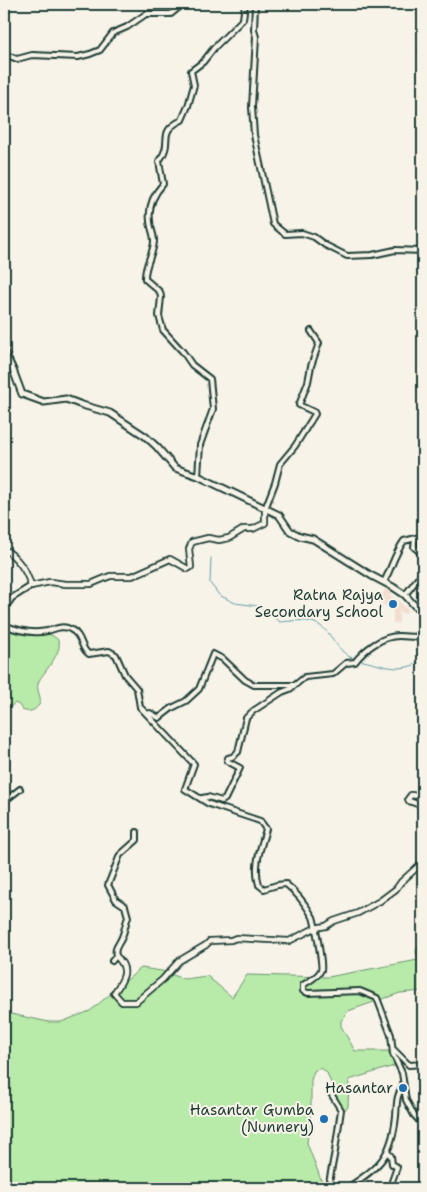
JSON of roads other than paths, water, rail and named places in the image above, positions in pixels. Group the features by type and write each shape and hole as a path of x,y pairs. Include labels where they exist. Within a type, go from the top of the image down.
{"main road":[{"path":"4,351 14,370 22,394 44,402 66,399 110,412 145,436 176,468 198,476 278,515 290,531 313,539 406,595 415,606 423,609"}],"street":[{"path":"4,54 17,59 32,55 78,57 90,54 100,50 113,33 127,28 146,14 171,14 183,4"},
{"path":"198,476 200,445 214,409 210,379 192,365 183,352 162,330 159,316 160,292 145,279 144,270 154,242 150,220 150,206 155,193 163,184 160,161 166,154 166,134 172,124 182,120 188,106 194,86 191,71 203,62 243,19 245,4"},
{"path":"255,4 254,30 256,37 252,107 253,126 272,224 285,234 302,233 314,237 347,256 372,255 395,250 423,251"},
{"path":"4,610 12,598 31,586 50,582 91,584 110,576 132,576 170,559 188,569 191,567 189,550 192,542 208,538 219,540 229,538 244,529 253,530 265,523 265,509 280,464 295,446 315,414 299,405 308,382 319,343 311,331"},
{"path":"384,582 398,549 404,541 420,538 423,534 423,521"},
{"path":"406,595 423,573 422,554 414,547 414,538"},
{"path":"4,549 16,558 28,577 31,586"},
{"path":"4,625 22,631 46,631 68,628 78,635 85,652 89,654 109,651 116,654 126,675 137,689 140,707 194,764 185,789 210,804 260,821 266,829 261,842 256,869 259,885 264,889 286,884 300,898 314,919 314,928 322,960 321,970 316,977 303,985 303,991 308,993 360,991 376,998 390,1035 391,1047 402,1073 406,1100 423,1126"},
{"path":"202,798 208,797 222,801 225,799 240,768 227,761 228,758 232,758 238,752 246,718 253,711 282,692 290,690 305,677 333,674 346,663 355,662 361,654 377,643 393,637 415,638 423,636"},
{"path":"147,714 159,718 186,700 198,689 213,654 223,659 245,680 254,685 295,685"},
{"path":"6,800 20,789"},
{"path":"423,797 411,796 408,799 423,806"},
{"path":"137,832 136,840 120,854 108,885 116,900 125,906 128,917 124,926 123,936 115,949 116,956 122,962 125,969 122,982 114,993 122,1002 136,1002 179,961 210,941 236,938 289,941 314,928 326,926 334,921 358,913 380,901 396,889 423,862"},
{"path":"112,961 116,956"},
{"path":"391,1047 409,1065 423,1064"},
{"path":"347,1188 383,1160 393,1136 397,1097 403,1086"},
{"path":"328,1188 336,1146 340,1110 330,1092"},
{"path":"387,1152 391,1156 392,1163 397,1167 390,1188"}],"waterway":[{"path":"211,558 210,583 219,595 235,603 258,606 280,622 302,621 315,623 326,631 343,652 355,659"},
{"path":"359,660 392,668 415,665 423,660"}],"place":[{"name":"Ratna Rajya Secondary School","path":"393,604"},
{"name":"Hasantar","path":"403,1088"},
{"name":"Hasantar Gumba (Nunnery)","path":"324,1119"}]}
